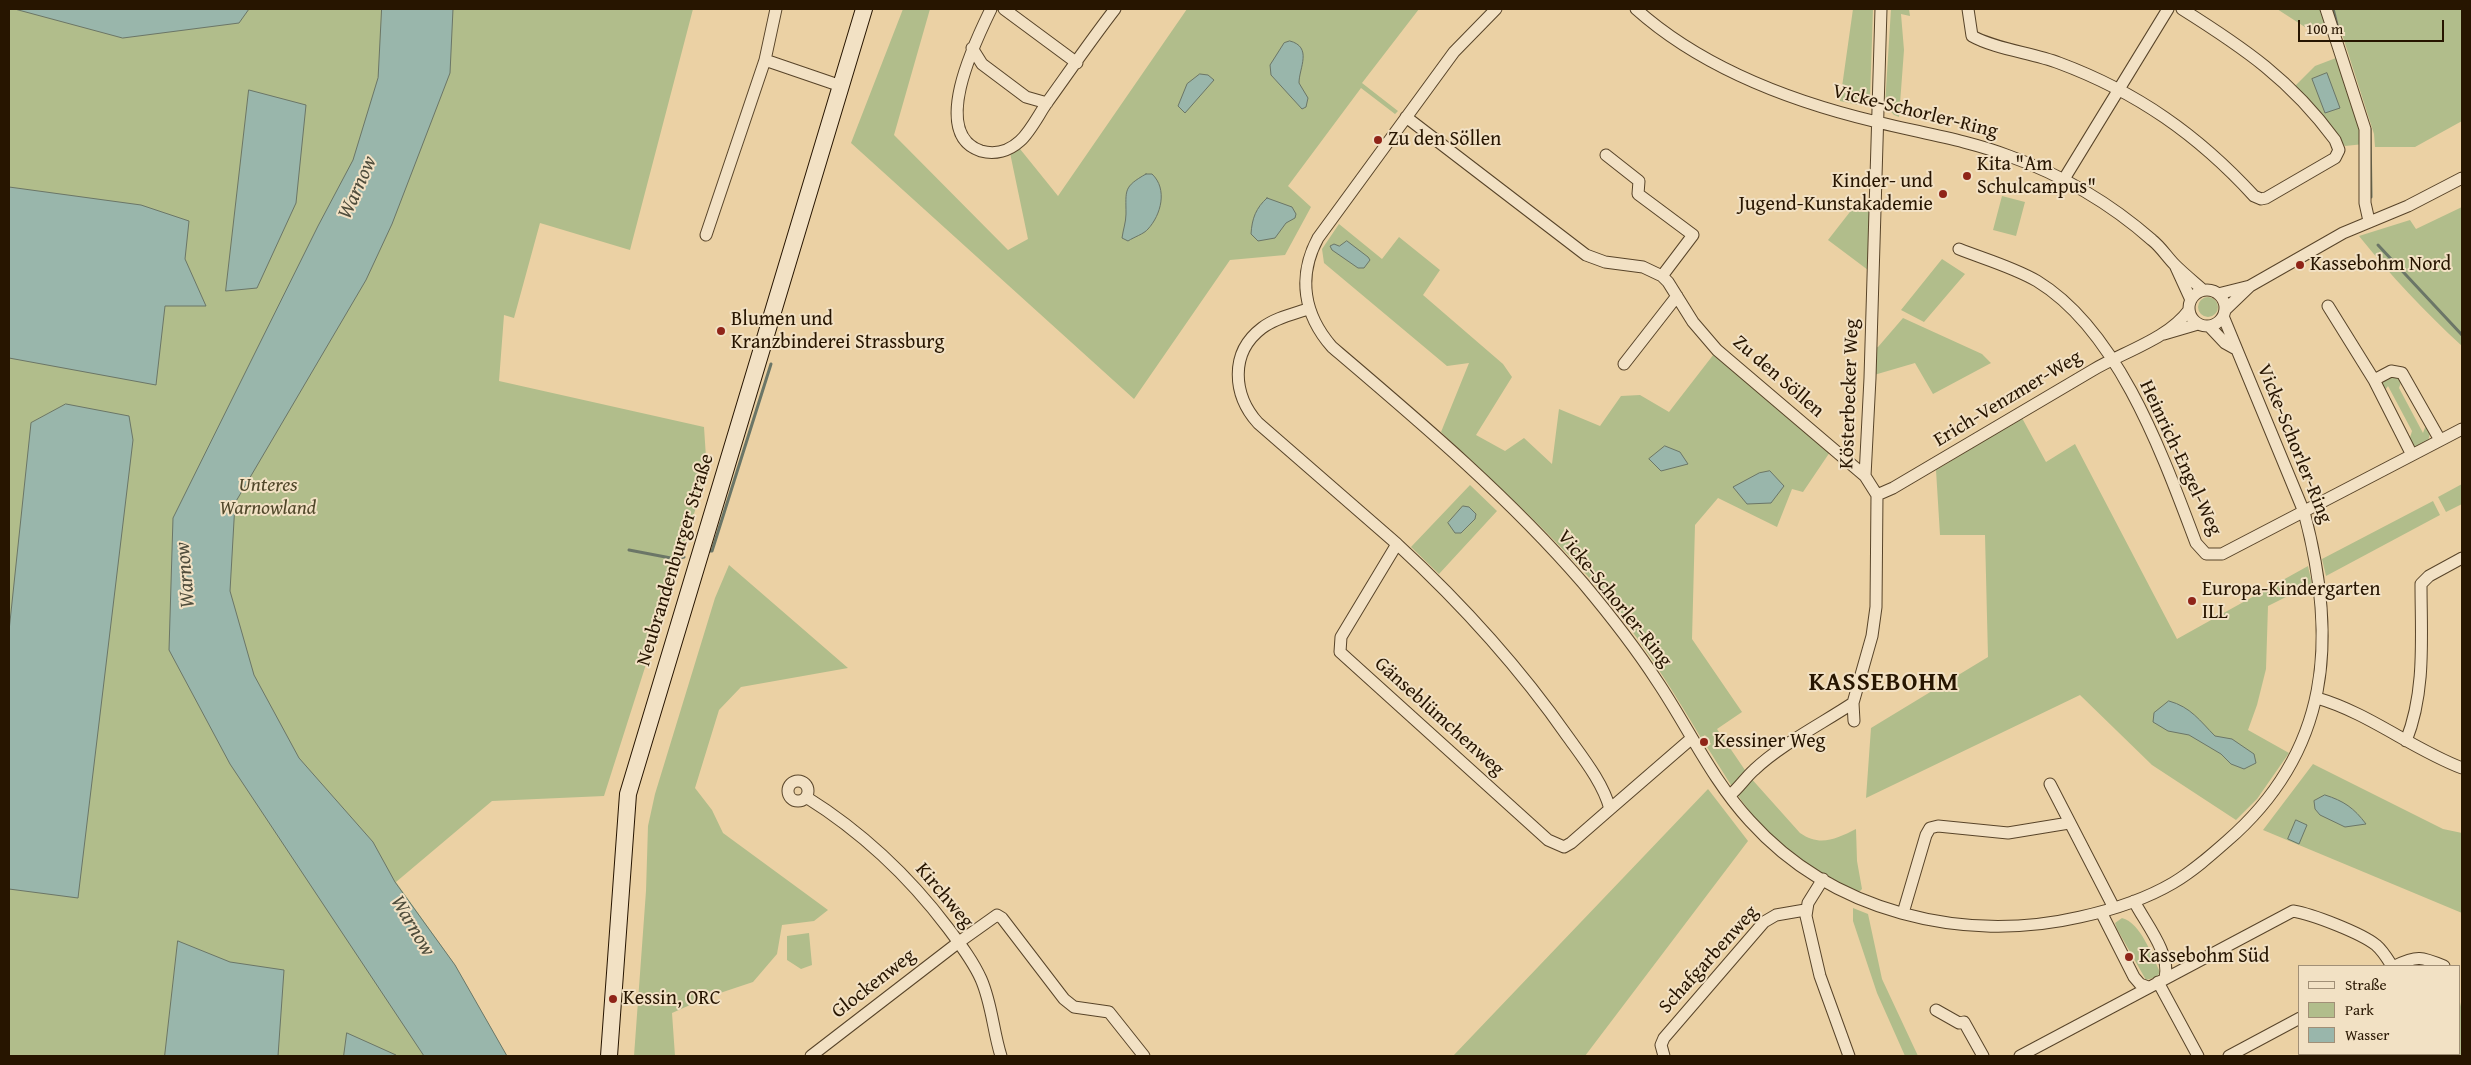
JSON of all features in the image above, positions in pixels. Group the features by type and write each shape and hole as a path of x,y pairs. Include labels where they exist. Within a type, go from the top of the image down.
{"main road":[{"name":"Neubrandenburger Straße","path":"609,1056 628,794 864,9"}],"street":[{"path":"706,235 765,60 776,9"},
{"path":"991,9 972,48 957,109 960,135 967,143 986,152 995,153 1009,148 1020,141 1076,62 1108,11"},
{"path":"1004,9 1076,62"},
{"name":"Vicke-Schorler-Ring","path":"1496,9 1454,52 1311,251 1305,277 1308,309 1321,334 1332,348 1448,448 1517,514 1583,583 1643,660 1692,738 1752,824 1770,840 1823,879 1855,897 1903,913 1946,923 2001,928 2046,924 2101,912 2162,889 2188,873 2258,812 2295,760 2309,727 2317,698 2321,616 2313,546 2304,512 2260,402 2234,348 2224,313 2223,301 2218,294 2203,290 2175,265 2154,241 2128,220 2096,197 2064,180 1990,149 1814,106 1773,90 1688,47 1636,9"},
{"name":"Kösterbecker Weg","path":"1877,495 1865,476 1881,9"},
{"path":"1968,9 1972,36 2048,59 2118,88 2185,130 2211,151 2254,196 2261,199 2335,158 2339,150 2335,140 2291,88 2242,46 2182,9"},
{"path":"2064,180 2118,88 2168,9"},
{"path":"2326,9 2365,129 2365,203 2369,221"},
{"path":"972,48 982,64 1026,97 1047,102"},
{"path":"765,60 841,86"},
{"path":"1406,117 1586,255 1604,262 1643,267 1662,276 1693,235 1638,194 1639,181 1606,155"},
{"path":"2218,294 2250,286 2369,221 2408,206 2462,178"},
{"name":"Heinrich-Engel-Weg","path":"1959,249 2035,280 2051,291 2090,327 2112,360 2163,457 2196,543 2206,554 2222,554 2462,428"},
{"name":"Vicke-Schorler-Ring","path":"2175,265 2190,305 2190,315 2234,348"},
{"name":"Zu den Söllen","path":"1662,276 1693,322 1717,350 1865,476"},
{"path":"2204,325 2220,320 2224,313 2250,286"},
{"path":"2190,305 2203,290"},
{"path":"1624,364 1676,296"},
{"name":"Erich-Venzmer-Weg","path":"1877,495 1894,488 2112,360 2160,335 2180,320 2190,305"},
{"path":"2328,306 2374,380 2412,455"},
{"path":"1308,309 1272,322 1252,336 1244,347 1238,370 1238,384 1249,412 1397,544 1465,609 1511,661 1575,746 1596,779 1610,809"},
{"name":"Erich-Venzmer-Weg","path":"2160,335 2204,325"},
{"path":"2374,380 2391,371 2402,374 2440,440"},
{"path":"1854,721 1853,703 1872,636 1876,607 1877,495"},
{"name":"Gänseblümchenweg","path":"1397,544 1341,636 1339,645 1344,658 1557,846 1564,847 1572,843 1692,738"},
{"path":"2406,741 2414,720 2418,695 2421,584 2429,576 2462,558"},
{"path":"2317,698 2342,706 2406,741 2462,768"},
{"path":"1730,795 1741,786 1753,771 1774,754 1853,703"},
{"path":"2050,784 2114,908"},
{"name":"Kirchweg","path":"806,797 860,834 891,863 915,886 959,942 980,977 989,1000 1001,1056"},
{"path":"1903,913 1926,835 1930,828 1938,826 2008,833 2069,823"},
{"path":"1823,879 1806,910 1820,976 1849,1056"},
{"path":"2134,901 2164,956 2168,968 2157,983"},
{"name":"Schafgarbenweg","path":"1664,1056 1661,1045 1664,1038 1764,922 1776,915 1806,910"},
{"path":"2020,1056 2293,911 2312,916 2367,939 2385,954 2393,965"},
{"path":"2101,912 2134,977 2140,984 2157,983"},
{"name":"Glockenweg","path":"812,1056 959,942 997,915 1002,918 1064,999 1074,1007 1109,1012 1144,1056"},
{"path":"2396,965 2410,958 2420,957 2441,965"},
{"path":"2157,983 2198,1056"},
{"path":"1936,1010 1959,1023 1964,1022 1983,1056"},
{"path":"2229,1056 2298,1019"}],"green space":[{"name":"Unteres Warnowland","path":"9,9 693,9 630,250 540,223 514,318 504,315 499,381 704,427 707,473 604,796 492,801 396,882 455,965 507,1056 9,1056"},
{"path":"903,9 930,9 894,135 1008,250 1028,239 1009,148 1016,144 1058,196 1187,9 1419,9 1362,83 1398,111 1395,114 1361,88 1288,186 1311,207 1285,255 1230,260 1134,399 851,143"},
{"path":"1853,9 1873,9 1870,100 1864,106 1840,101"},
{"path":"1891,9 1909,9 1910,16 1901,14 1904,50 1899,117 1894,115 1885,105"},
{"path":"2277,9 2321,9 2325,24 2308,29"},
{"path":"2334,9 2462,9 2462,121 2415,147 2375,147 2374,134"},
{"path":"2336,58 2364,144 2345,146 2295,86 2315,66"},
{"path":"2002,196 2025,202 2016,236 1993,230"},
{"path":"2462,207 2462,346 2409,293 2359,236 2410,220 2416,229"},
{"path":"1853,208 1874,212 1872,273 1828,240"},
{"path":"1339,224 1382,259 1399,237 1440,270 1423,295 1503,364 1512,377 1476,435 1505,451 1524,438 1552,464 1559,409 1600,426 1621,396 1640,395 1669,412 1717,350 1832,449 1803,492 1792,489 1777,527 1718,498 1695,525 1692,639 1742,712 1717,729 1749,776 1800,833 1807,837 1821,841 1828,840 1856,829 1857,861 1862,889 1859,892 1828,876 1798,857 1783,846 1758,821 1736,793 1707,747 1711,744 1705,735 1701,738 1661,673 1617,611 1554,540 1441,432 1469,363 1447,366 1324,263 1322,249"},
{"path":"1942,259 1965,274 1924,322 1901,310"},
{"path":"2208,297 2215,300 2218,307 2215,314 2208,317 2201,314 2198,307 2201,300"},
{"path":"1903,318 1982,354 1991,363 1933,394 1915,363 1874,375 1874,348 1878,347"},
{"path":"2392,374 2402,379 2399,388 2423,433 2426,425 2430,433 2428,442 2418,447 2414,447 2409,441 2412,431 2388,386 2383,393 2381,385 2384,379"},
{"path":"2022,418 2046,462 2075,444 2177,639 2308,566 2312,584 2268,606 2266,669 2257,705 2248,730 2289,753 2257,799 2236,820 2152,765 2080,695 1866,798 1871,728 1988,657 1985,535 1940,535 1936,470"},
{"path":"2462,484 2462,504 2446,512 2438,497"},
{"path":"1470,485 1497,511 1439,574 1411,547"},
{"path":"2433,501 2440,515 2326,576 2322,559"},
{"path":"729,565 848,668 741,687 719,710 695,788 712,810 723,833 828,910 814,921 782,925 777,954 753,982 708,997 672,1013 675,1056 634,1056 646,891 648,826 655,794 715,598"},
{"path":"2313,764 2443,829 2462,833 2462,913 2263,830"},
{"path":"1708,789 1748,841 1585,1056 1453,1056"},
{"path":"1853,908 1868,914 1882,979 1918,1056 1905,1056 1877,993 1853,921"},
{"path":"2122,918 2135,926 2145,941 2160,972 2157,977 2146,980 2117,929 2115,923"},
{"path":"809,933 812,965 801,969 787,960 787,936"},
{"path":"2462,997 2462,1056 2446,1056 2461,1055"}],"water":[{"path":"15,9 249,9 239,23 123,38"},
{"name":"Warnow","path":"382,9 453,9 450,73 392,224 366,280 235,503 230,591 254,675 299,758 373,842 395,882 455,965 507,1056 424,1056 230,764 169,650 173,518 318,226 353,160 378,78"},
{"path":"1290,41 1297,44 1303,53 1299,83 1308,98 1306,107 1302,109 1271,75 1270,65 1284,43"},
{"path":"2327,73 2340,108 2325,113 2312,79"},
{"path":"1200,74 1208,75 1214,80 1185,113 1178,106 1187,84"},
{"path":"249,90 306,105 296,203 257,288 226,291"},
{"path":"1146,174 1152,174 1157,180 1160,187 1161,202 1153,223 1146,231 1128,241 1122,238 1126,217 1127,190 1133,182"},
{"path":"9,187 141,205 189,221 185,259 206,306 165,306 156,385 9,358"},
{"path":"1267,198 1292,207 1296,214 1295,218 1286,223 1275,238 1258,241 1251,234 1252,223 1257,210"},
{"path":"1347,241 1370,260 1364,268 1358,268 1332,250 1330,246 1334,244 1339,246"},
{"path":"66,404 129,416 133,440 78,898 9,889 9,631 31,423"},
{"path":"1665,446 1680,452 1688,464 1661,471 1649,459"},
{"path":"1770,471 1784,486 1771,503 1747,504 1733,487 1759,473"},
{"path":"1463,506 1469,507 1476,514 1475,519 1461,533 1455,533 1448,523"},
{"path":"2169,701 2189,711 2215,736 2232,739 2254,754 2256,763 2244,769 2231,764 2221,754 2189,735 2168,731 2153,722 2154,713"},
{"path":"2325,795 2348,806 2366,824 2345,827 2320,815 2315,809 2314,801"},
{"path":"2296,820 2307,825 2299,844 2288,839"},
{"path":"178,941 230,962 284,970 278,1056 165,1056"},
{"path":"347,1033 396,1055 396,1056 344,1056"}],"waterway":[{"path":"2333,9 2338,28"},
{"path":"2370,129 2371,197"},
{"path":"2378,245 2462,335"},
{"path":"708,551 712,551 771,364"},
{"path":"629,550 676,559 684,557"}],"place":[{"name":"Zu den Söllen","path":"1378,140"},
{"name":"Kita \"Am Schulcampus\"","path":"1967,176"},
{"name":"Kinder- und Jugend-Kunstakademie","path":"1943,194"},
{"name":"Kassebohm Nord","path":"2300,265"},
{"name":"Blumen und Kranzbinderei Strassburg","path":"721,331"},
{"name":"Europa-Kindergarten ILL","path":"2192,601"},
{"name":"Kessiner Weg","path":"1704,742"},
{"name":"Kassebohm Süd","path":"2129,957"},
{"name":"Kessin, ORC","path":"613,999"}],"district":[{"name":"KASSEBOHM","path":"1884,684"}]}
